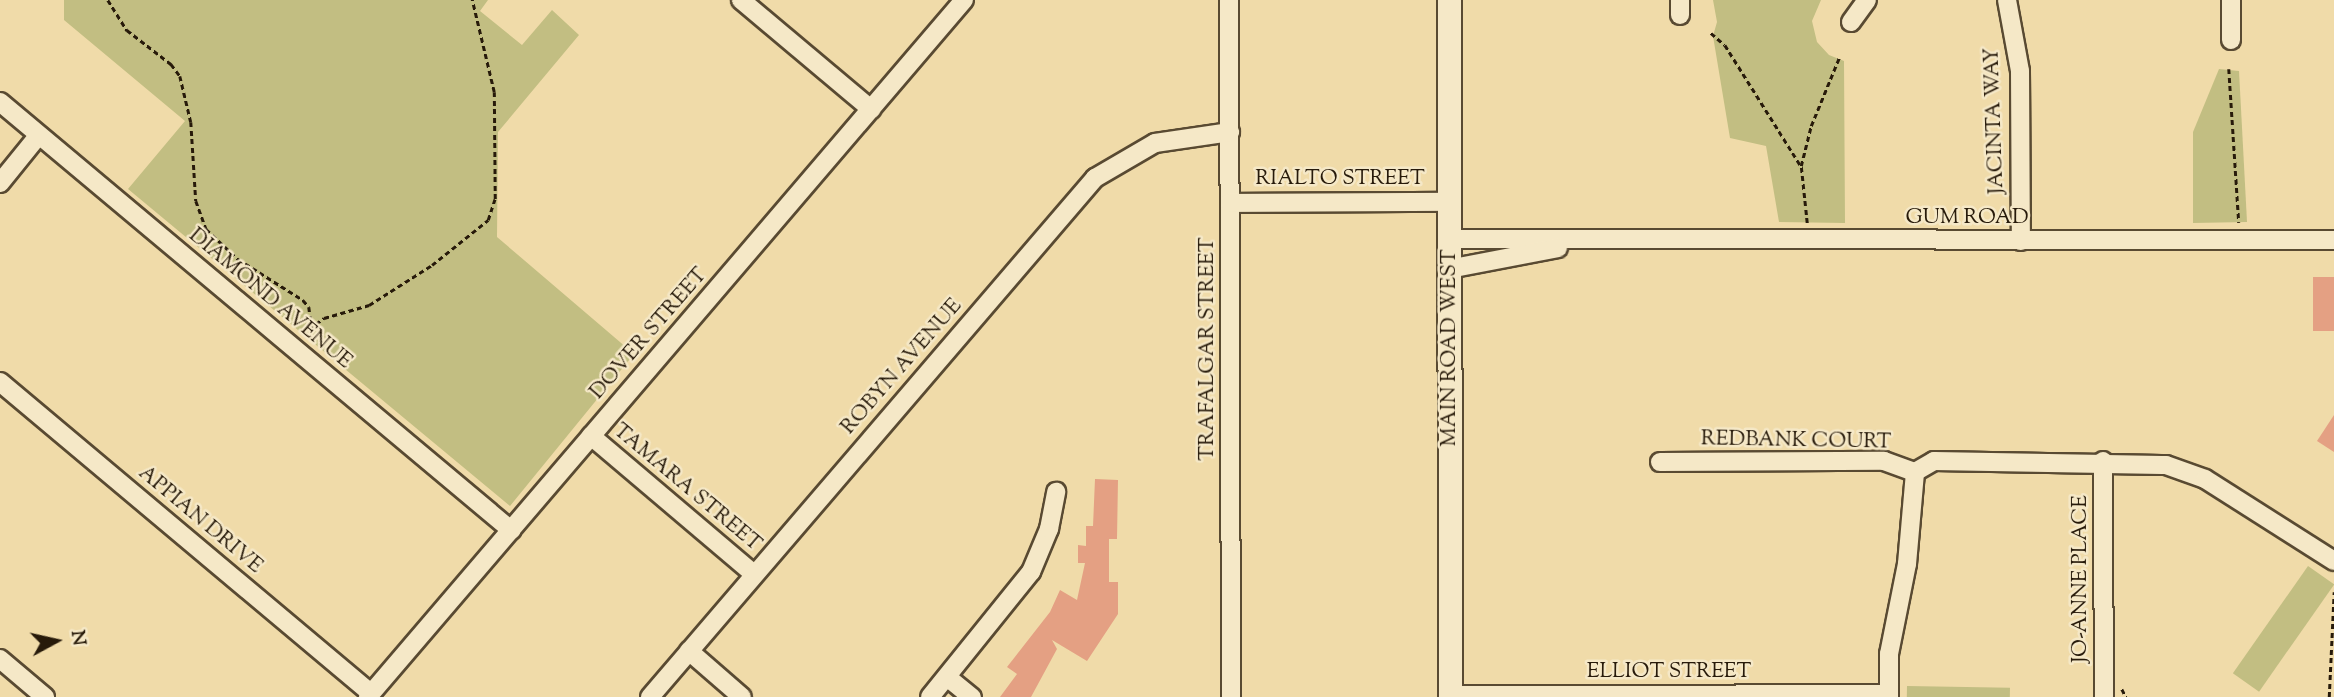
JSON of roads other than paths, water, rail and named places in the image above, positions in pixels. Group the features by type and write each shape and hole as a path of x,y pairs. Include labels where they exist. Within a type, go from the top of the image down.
{"street":[{"path":"741,0 871,108"},
{"name":"DOVER STREET","path":"369,695 964,0"},
{"name":"TRAFALGAR STREET","path":"1229,0 1231,697"},
{"name":"MAIN ROAD WEST","path":"1449,0 1450,696"},
{"path":"1851,22 1867,0"},
{"name":"JACINTA WAY","path":"2007,0 2020,71 2021,241"},
{"path":"2231,0 2231,40"},
{"name":"DIAMOND AVENUE","path":"0,102 510,530"},
{"name":"ROBYN AVENUE","path":"649,697 1095,178 1154,143 1230,132"},
{"path":"0,183 38,136"},
{"name":"RIALTO STREET","path":"1230,203 1449,202"},
{"name":"GUM ROAD","path":"1449,239 1600,242 2334,240"},
{"name":"GUM ROAD","path":"1449,269 1480,260 1600,242"},
{"name":"APPIAN DRIVE","path":"0,382 369,695"},
{"name":"TAMARA STREET","path":"591,436 754,574"},
{"name":"REDBANK COURT","path":"1660,462 1884,461 1915,472 1934,461 2103,461 2166,465 2205,479 2334,561"},
{"name":"JO-ANNE PLACE","path":"2103,461 2104,697"},
{"path":"1888,696 1889,654 1907,564 1915,472"},
{"path":"930,697 1031,572 1049,529 1056,492"},
{"path":"689,651 742,697"},
{"path":"0,659 45,697"},
{"path":"947,677 972,697"},
{"name":"ELLIOT STREET","path":"1450,696 1888,696"}]}
